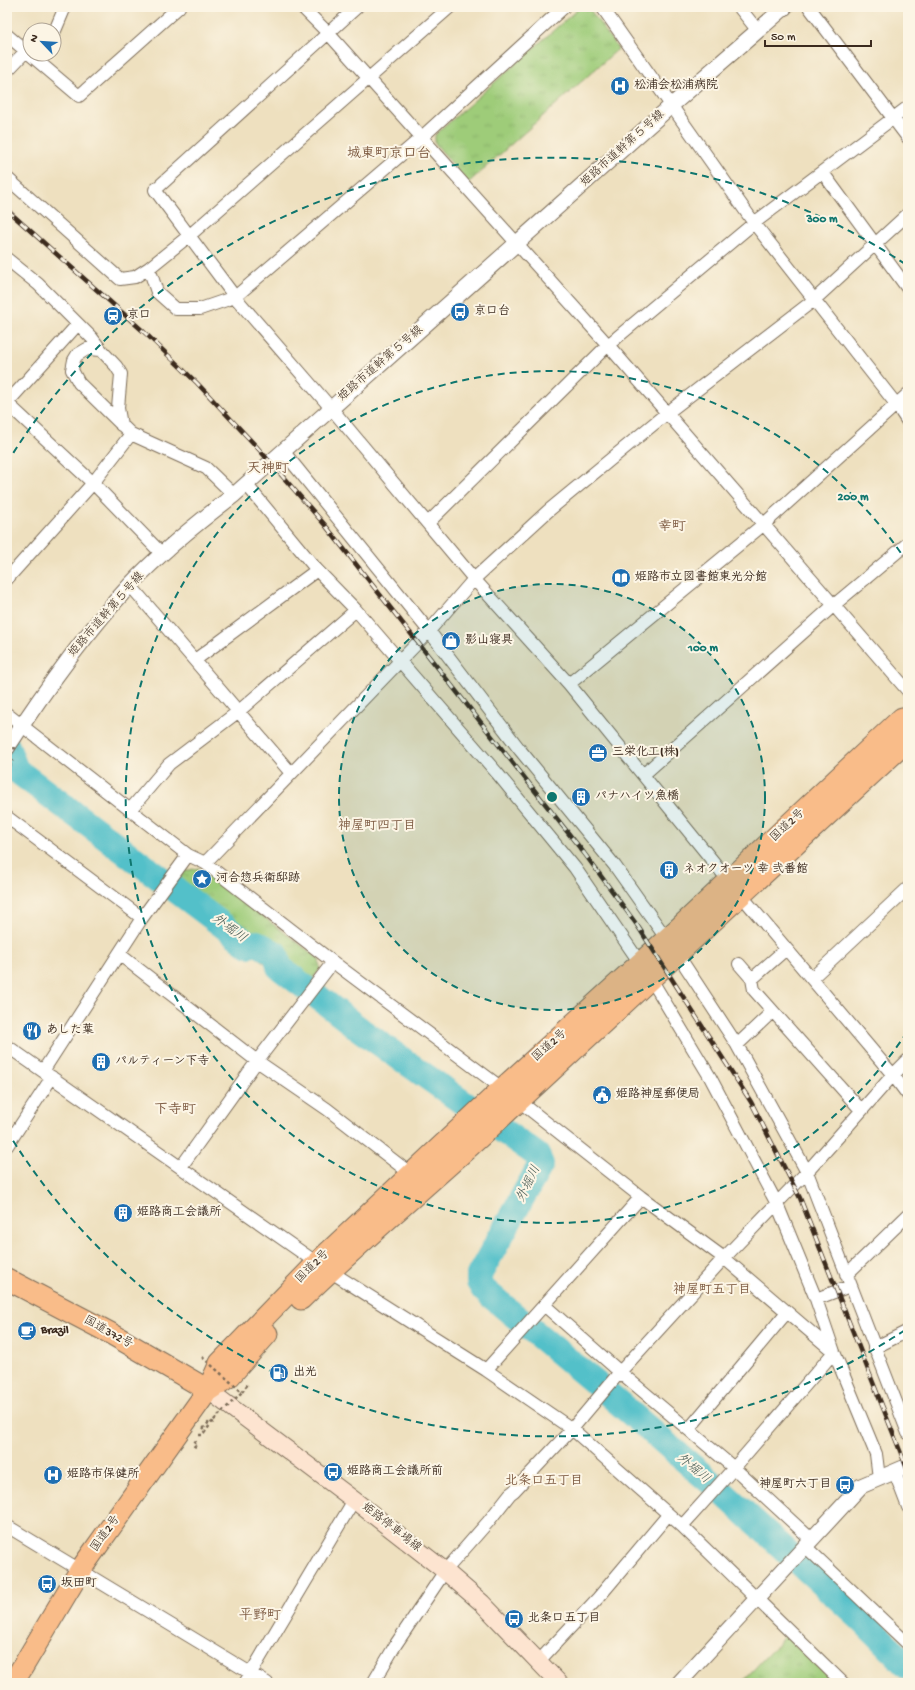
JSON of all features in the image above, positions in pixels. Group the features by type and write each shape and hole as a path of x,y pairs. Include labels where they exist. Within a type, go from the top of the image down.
{"highway":[{"name":"国道2号","path":"735,889 902,718 908,717"},
{"name":"国道2号","path":"13,1683 81,1569 208,1390 220,1363 323,1267 411,1174 511,1095 735,889 908,740"},
{"name":"国道2号","path":"323,1267 428,1185 511,1095"},
{"name":"国道372号","path":"7,1279 110,1334 208,1390"}],"main road":[{"name":"姫路停車場線","path":"208,1390 354,1500 444,1571 482,1603 559,1683"}],"street":[{"path":"59,22 65,7"},
{"path":"41,62 79,96 179,7"},
{"path":"302,7 328,33 518,243 908,691"},
{"path":"357,7 155,190 235,297 331,408 474,580 569,684 735,889 893,1074 908,1095"},
{"path":"7,178 120,279 135,277 150,268 190,235 450,7"},
{"path":"150,268 157,292 176,309 200,309 235,297 422,137 564,7"},
{"path":"602,7 754,223 896,404 908,422"},
{"path":"739,7 758,31"},
{"name":"姫路市道幹第５号線","path":"11,748 21,726 68,660 130,585 162,554 197,523 234,495 785,7"},
{"path":"809,7 908,138"},
{"path":"7,35 22,47"},
{"path":"7,71 22,62"},
{"path":"428,523 608,345 754,223 823,173 908,107"},
{"path":"823,173 908,289"},
{"path":"206,863 429,631 474,580 548,511 667,414 814,300 876,245 908,214"},
{"path":"7,260 38,284 92,338 100,350 116,366 121,374 118,408 121,425"},
{"path":"78,324 7,403 93,483 162,554"},
{"path":"100,350 87,349 74,360 72,370 79,383 131,434 206,468 234,495"},
{"path":"569,684 764,524 908,394"},
{"path":"7,579 93,483 131,434"},
{"path":"283,451 429,631 520,750 615,866 672,947 737,1045 807,1172 908,1433"},
{"path":"246,484 317,570 356,610 399,662 497,773 575,868 646,971 710,1077 777,1204 816,1299 834,1352 876,1454 879,1478"},
{"path":"643,775 834,605 908,543"},
{"path":"195,660 317,570"},
{"path":"130,585 291,773"},
{"path":"130,810 169,764 239,711 356,610"},
{"path":"7,714 188,855 206,863 333,962 511,1095 641,1197 724,1258 834,1352"},
{"path":"7,817 142,918"},
{"path":"7,1146 119,954 142,918 188,855"},
{"path":"812,978 908,888"},
{"path":"752,979 786,949"},
{"path":"119,954 257,1061 327,1109 411,1174"},
{"path":"181,1167 257,1061 333,962"},
{"path":"739,964 752,979 754,990 772,1012 862,1110"},
{"path":"737,1045 772,1012"},
{"path":"7,1046 323,1267 486,1370 572,1429 682,1526 843,1683"},
{"path":"373,1683 396,1644 444,1571 488,1522 510,1494 572,1429 620,1372 724,1258 807,1172 893,1074 908,1060"},
{"path":"486,1370 641,1197"},
{"path":"816,1299 848,1280 908,1215"},
{"path":"544,1305 620,1372 734,1468 908,1644"},
{"path":"689,1429 787,1312"},
{"path":"874,1348 908,1331"},
{"path":"682,1526 834,1352"},
{"path":"679,1683 861,1486 901,1469 908,1507"},
{"path":"248,1678 354,1500"},
{"path":"538,1662 598,1598 668,1515"},
{"path":"7,1526 81,1569 248,1678 267,1683"}],"path":[{"path":"196,1447 193,1445 200,1434 203,1435 212,1422 242,1392 202,1357"}],"green space":[{"path":"580,7 591,11 618,49 468,183 435,143 435,135"},
{"path":"199,868 319,959 320,969 304,991 168,893 184,871"},
{"path":"785,1636 835,1683 741,1683"}],"waterway":[{"name":"外堀川","path":"7,746 16,770 249,945 257,943 276,954 279,967 362,1031 537,1155 541,1164 479,1275 479,1282 484,1290 598,1385 723,1493 862,1620 908,1666"}],"railway":[{"path":"7,210 143,331 197,383 256,446 325,525 584,853 637,925 751,1102 800,1198 908,1471"}],"place":[{"name":"松浦会松浦病院","path":"620,86"},
{"name":"京口台","path":"460,312"},
{"name":"京口","path":"113,316"},
{"name":"姫路市立図書館東光分館","path":"621,578"},
{"name":"影山寝具","path":"451,641"},
{"name":"三栄化工(株)","path":"598,753"},
{"name":"パナハイツ魚橋","path":"581,797"},
{"name":"ネオクオーツ 幸 弐番館","path":"669,870"},
{"name":"河合惣兵衛邸跡","path":"202,879"},
{"name":"あした葉","path":"32,1031"},
{"name":"パルティーン下寺","path":"101,1062"},
{"name":"姫路神屋郵便局","path":"602,1095"},
{"name":"姫路商工会議所","path":"123,1213"},
{"name":"Brazil","path":"27,1331"},
{"name":"出光","path":"279,1373"},
{"name":"姫路商工会議所前","path":"333,1472"},
{"name":"姫路市保健所","path":"53,1475"},
{"name":"神屋町六丁目","path":"845,1485"},
{"name":"坂田町","path":"47,1584"},
{"name":"北条口五丁目","path":"514,1619"}],"district":[{"name":"城東町京口台","path":"389,154"},
{"name":"天神町","path":"268,469"},
{"name":"幸町","path":"672,527"},
{"name":"神屋町四丁目","path":"377,826"},
{"name":"下寺町","path":"175,1110"},
{"name":"神屋町五丁目","path":"712,1290"},
{"name":"北条口五丁目","path":"544,1481"},
{"name":"平野町","path":"260,1616"}]}
